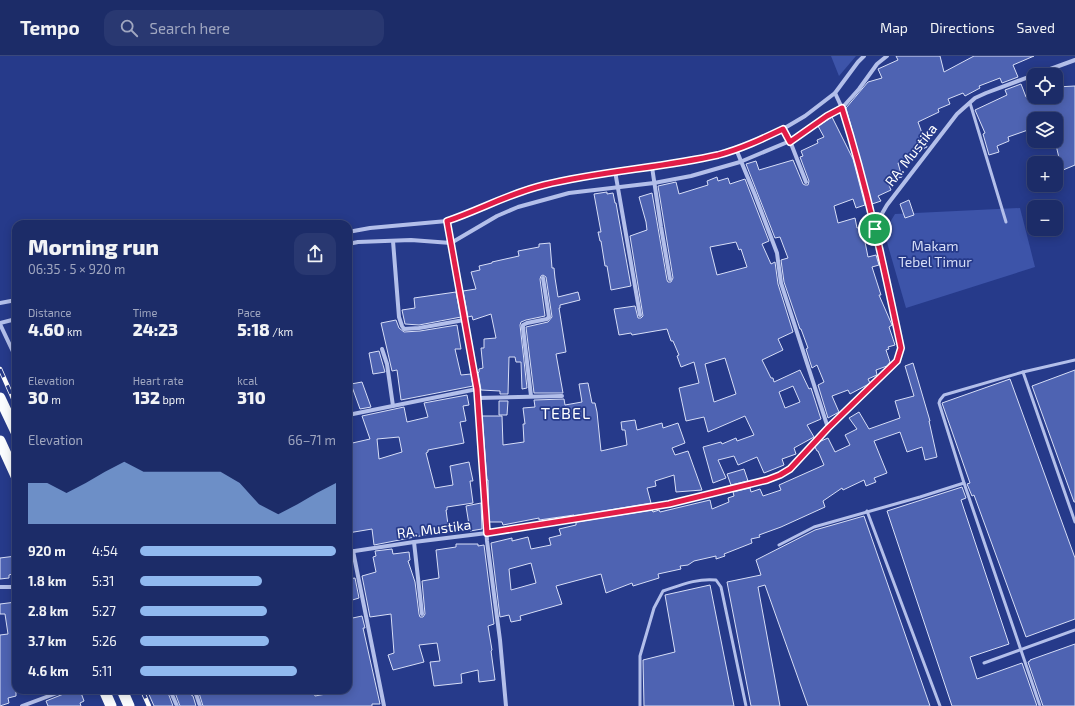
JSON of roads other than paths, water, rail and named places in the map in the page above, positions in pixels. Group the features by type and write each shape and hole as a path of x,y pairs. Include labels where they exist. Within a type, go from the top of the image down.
{"highway":[{"path":"0,398 12,424"},
{"path":"0,441 12,467"},
{"path":"106,694 111,706"},
{"path":"124,694 128,706"}],"street":[{"path":"352,231 376,227 447,221 466,215 508,197 544,185 653,168 736,150 784,131 805,116 835,93 864,56"},
{"path":"352,244 410,240 451,240 497,216 518,207 569,193 618,188 691,176 740,160 790,140 842,106 859,89 874,68 887,56"},
{"name":"RA. Mustika","path":"1053,68 1075,60"},
{"name":"RA. Mustika","path":"352,551 487,533 669,504 767,480 790,469 828,428 897,361 901,351 875,229 880,217 891,199 957,114 970,102 986,93 1027,78"},
{"path":"835,93 842,106 875,229"},
{"path":"784,131 790,140 806,182"},
{"path":"736,150 777,253 781,283 828,428"},
{"path":"653,168 670,279"},
{"path":"615,173 640,315"},
{"path":"447,221 477,389 487,533 500,640 506,706"},
{"path":"393,241 399,318 402,328 419,328 464,320"},
{"path":"531,396 523,325 549,317 543,278"},
{"path":"0,303 12,301"},
{"path":"12,320 0,323 12,349"},
{"path":"382,349 387,364 393,406"},
{"path":"352,414 477,389"},
{"path":"477,398 562,396"},
{"path":"414,542 422,614"},
{"path":"352,560 384,706"},
{"path":"0,587 12,587"},
{"path":"22,706 54,694"},
{"path":"172,694 177,706"},
{"path":"196,694 200,706"}],"lane":[{"path":"970,102 1006,222"},
{"path":"1040,706 964,483 940,408 940,400 944,395 1023,372 1075,360"},
{"path":"1023,372 1075,522"},
{"path":"779,545 814,527 964,483"},
{"path":"867,511 940,706"},
{"path":"640,706 640,656 654,608 663,591 693,581 708,579 716,580 721,587 746,706"},
{"path":"984,663 1075,630"}],"railway":[{"path":"0,369 12,396"},
{"path":"144,694 149,706"}],"district":[{"name":"TEBEL","path":"566,413"}],"park label":[{"name":"Makam Tebel Timur","path":"935,254"}]}
